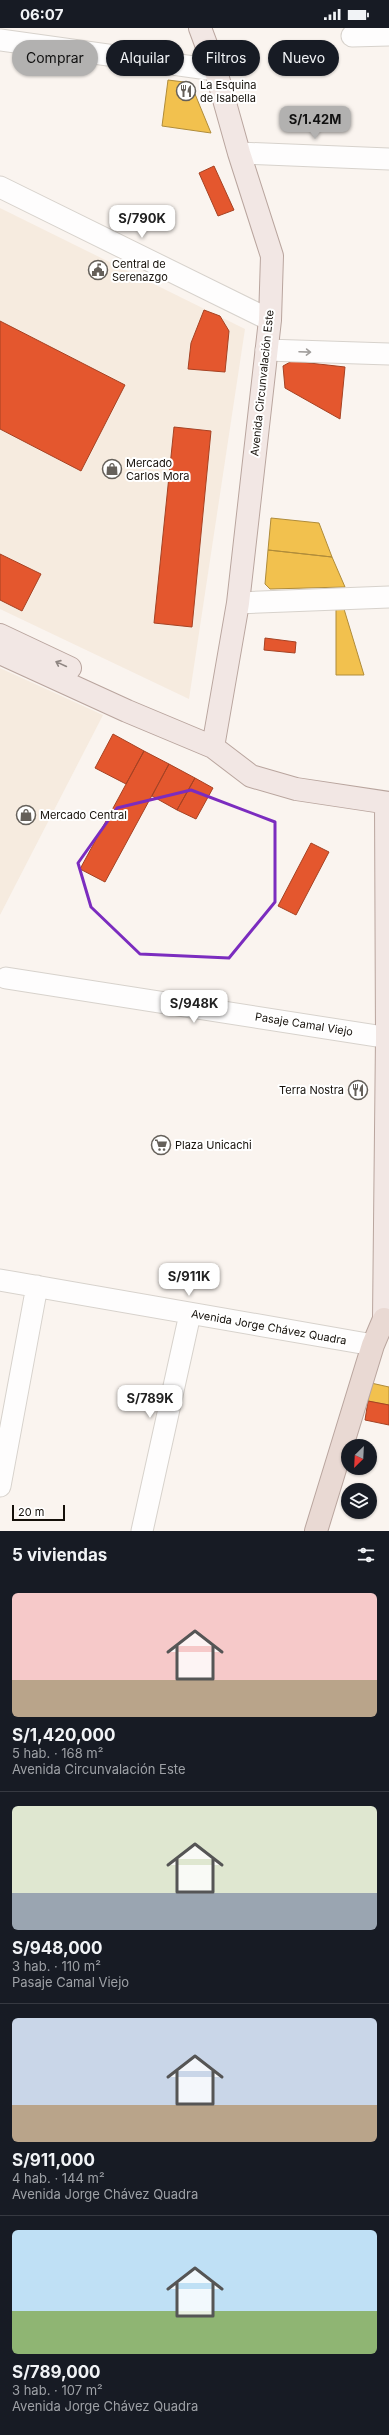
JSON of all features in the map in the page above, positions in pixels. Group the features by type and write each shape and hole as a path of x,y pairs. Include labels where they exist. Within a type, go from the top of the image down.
{"highway":[{"path":"316,1531 373,1345 386,1320"}],"main road":[{"name":"Avenida Circunvalación Este","path":"200,28 204,40"},
{"name":"Avenida Circunvalación Este","path":"213,747 238,602 270,320 272,256 239,153 217,76"},
{"path":"0,635 75,671 127,711"},
{"path":"0,653 127,711 213,747 252,776 296,790 387,803 388,1038 386,1320"}],"street":[{"path":"352,36 389,35"},
{"path":"0,40 192,67"},
{"path":"239,153 389,159"},
{"path":"0,187 270,320"},
{"path":"266,350 389,354"},
{"path":"238,602 389,598"},
{"name":"Pasaje Camal Viejo","path":"6,978 388,1038"},
{"name":"Avenida Jorge Chávez Quadra","path":"0,1280 373,1345"},
{"path":"0,1486 37,1286"},
{"path":"142,1531 190,1314"}],"highlighted area":[{"path":"191,790 275,822 275,902 229,958 140,954 91,907 78,863 117,808"}],"shaded area":[{"name":"Mercado Carlos Mora","path":"0,208 245,329 189,699 0,609"},
{"name":"Mercado Central","path":"0,668 103,715 0,915"}],"building: Viviendas":[{"path":"168,80 184,82 195,94 211,133 162,126"},
{"path":"271,518 319,523 332,557 268,550"},
{"path":"268,550 332,557 345,587 270,589 265,584"},
{"path":"336,609 344,609 364,675 336,675"},
{"path":"371,1383 389,1387 389,1405 368,1401"}],"building: Comercios":[{"path":"214,166 234,210 218,216 199,173"},
{"path":"204,310 220,316 229,331 225,372 188,369 191,343"},
{"path":"0,321 125,385 81,471 0,429"},
{"path":"292,361 345,367 340,419 285,388 283,366"},
{"path":"174,427 211,431 192,627 154,623"},
{"path":"0,554 41,574 22,611 0,600"},
{"path":"265,638 296,642 295,653 264,650"},
{"path":"113,734 144,751 126,784 95,768"},
{"path":"144,751 169,764 105,882 80,869"},
{"path":"169,764 195,778 177,810 152,796"},
{"path":"195,778 213,788 196,819 177,810"},
{"path":"311,843 329,852 296,915 278,906"},
{"path":"368,1401 389,1405 389,1425 365,1420"}],"place":[{"name":"La Esquina de Isabella","path":"186,91"},
{"name":"Central de Serenazgo","path":"98,270"},
{"name":"Mercado Carlos Mora","path":"112,469"},
{"name":"Mercado Central","path":"26,815"},
{"name":"Terra Nostra","path":"358,1090"},
{"name":"Plaza Unicachi","path":"161,1145"}]}
